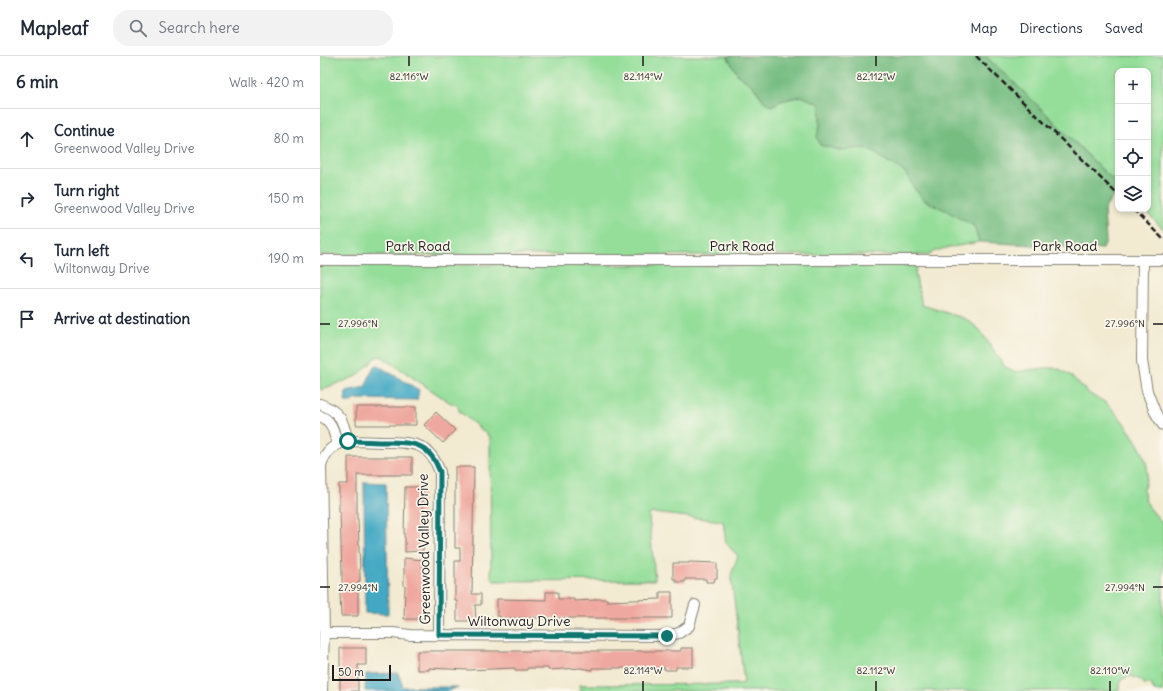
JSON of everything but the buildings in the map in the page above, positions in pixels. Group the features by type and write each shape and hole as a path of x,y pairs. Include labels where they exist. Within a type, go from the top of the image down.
{"street":[{"name":"Park Road","path":"320,260 1163,260"},
{"path":"1143,260 1142,361 1147,391 1155,412 1163,425"},
{"path":"320,404 330,408 338,415 343,422 348,441"},
{"path":"320,416 326,418 330,423 334,430 337,444 329,450 321,465 324,634 322,691"},
{"name":"Greenwood Valley Drive","path":"337,444 348,441 412,442 422,447 436,462 440,472 439,635"},
{"name":"Wiltonway Drive","path":"324,634 393,632 410,635 667,636 679,633 689,626 695,605"}],"green space":[{"path":"320,56 727,56 738,75 752,85 764,101 771,106 781,101 801,96 820,104 820,125 817,137 856,148 866,148 905,172 914,188 924,200 974,226 979,242 942,249 926,255 320,255"},
{"path":"727,56 985,56 1036,103 1115,182 1115,194 1104,210 1106,241 1103,249 979,242 974,226 924,200 914,188 905,172 866,148 839,150 820,145 817,137 820,125 820,104 801,96 781,101 771,106 764,101 752,85 738,75"},
{"path":"985,56 1163,56 1163,229 1146,212 1151,212 1151,68 1115,68 1115,182 1036,103"},
{"path":"320,265 917,265 915,273 922,305 966,319 980,330 1004,366 1014,372 1055,368 1065,372 1089,393 1105,402 1112,408 1136,441 1147,466 1144,491 1145,498 1163,525 1163,691 1154,691 1151,684 1144,684 1141,680 1131,676 1122,679 1118,691 580,691 580,685 741,684 744,682 731,575 738,556 726,543 723,521 653,513 650,514 649,517 655,580 494,581 491,577 490,437 459,411 458,406 449,402 381,356 377,357 357,376 320,390"}],"water":[{"path":"377,365 419,390 417,400 356,399 351,402 345,402 346,391 365,387 374,366"},
{"path":"364,482 386,483 388,614 365,613"},
{"path":"398,673 403,687 458,687 447,691 365,691 366,674"}],"railway":[{"path":"976,56 1115,192"},
{"path":"1136,212 1163,239"}],"route":[{"path":"348,441 412,442 422,447 436,462 440,472 439,635 667,636"}]}
